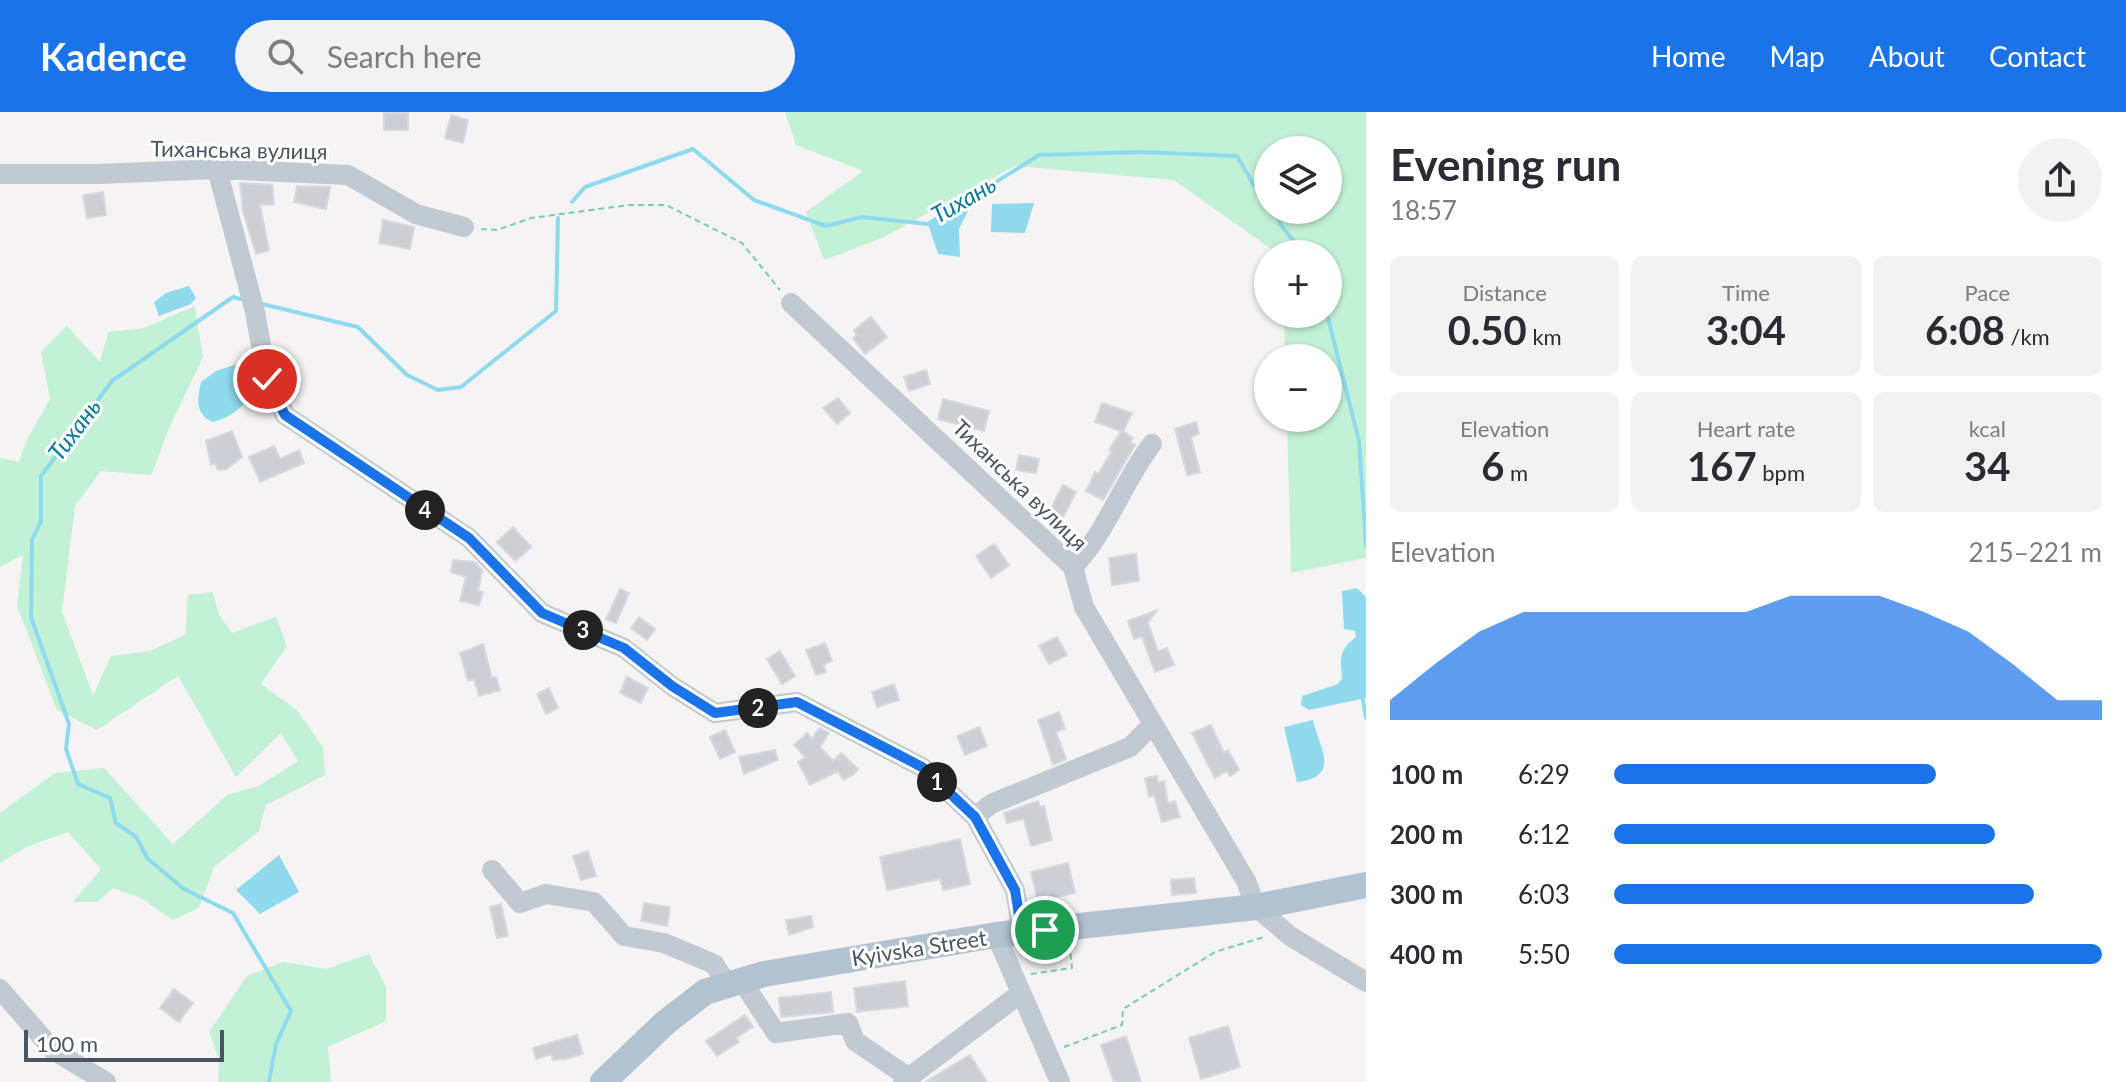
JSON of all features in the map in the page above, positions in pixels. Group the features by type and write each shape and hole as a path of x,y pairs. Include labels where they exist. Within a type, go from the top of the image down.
{"main road":[{"name":"Kyivska Street","path":"603,1082 666,1022 705,992 764,974 996,935 1256,907 1366,885"}],"street":[{"name":"Тиханська вулиця","path":"0,174 217,169 348,175 416,214 464,227"},
{"path":"217,169 255,312 267,379 285,415 469,538 542,613 624,648 672,686 715,713 797,702 922,767 975,817 1015,890 1022,933"},
{"name":"Тиханська вулиця","path":"791,303 1073,567 1084,607 1151,726 1246,881 1256,907"},
{"path":"1073,567 1088,552 1131,471 1152,444"},
{"path":"975,817 991,804 1130,747 1151,726"},
{"path":"492,870 520,903 546,894 594,902 624,936 664,943 714,964 735,983 776,1033 848,1023 855,1041 905,1079 1018,985"},
{"path":"1256,907 1290,936 1366,982"},
{"path":"996,935 1060,1082"},
{"path":"0,989 53,1050 106,1082"}],"path":[{"path":"464,227 497,230 531,218 629,205 666,205 742,243 791,303"},
{"path":"1048,1053 1122,1025 1123,1009 1215,952 1268,936 1290,936"},
{"path":"1018,985 1072,968"}],"green space":[{"path":"785,112 1366,112 1366,558 1291,573 1287,432 1342,432 1342,344 1285,344 1284,328 1342,328 1342,240 1258,240 1174,180 1015,166 882,238 824,260 806,212 863,171 796,145"},
{"path":"195,306 203,357 151,475 101,471 75,506 62,612 93,695 111,656 150,651 185,635 188,595 213,592 219,615 232,633 276,617 287,646 261,684 297,710 323,747 325,775 266,805 259,831 214,867 199,908 173,920 141,898 113,888 97,902 73,902 101,869 68,832 26,847 0,863 0,813 55,773 104,768 173,844 227,795 259,786 298,761 281,733 236,777 178,676 97,730 57,710 17,606 23,555 0,567 0,458 19,462 26,441 50,399 41,352 67,326 100,362 108,332 144,328"},
{"path":"369,954 386,987 386,1021 328,1047 331,1082 218,1082 219,1059 209,1032 247,976 283,962 326,969"}],"water":[{"path":"1034,203 1025,233 991,232 992,204"},
{"path":"957,206 968,211 959,229 960,257 938,254 928,224"},
{"path":"189,286 196,298 191,304 159,316 154,302 166,293"},
{"path":"237,364 251,368 253,378 249,395 238,410 212,422 200,410 201,382 216,371"},
{"path":"1357,588 1366,597 1366,698 1309,710 1301,705 1302,696 1338,684 1342,678 1342,654 1356,637 1355,631 1344,629 1342,591"},
{"path":"1313,720 1324,759 1323,767 1311,779 1297,782 1284,727"},
{"path":"279,855 299,892 260,914 236,890"}],"building":[{"path":"384,113 408,113 408,130 384,130"},
{"path":"451,115 468,120 463,143 445,138"},
{"path":"240,183 272,185 274,204 260,205 269,250 256,254 243,211"},
{"path":"297,186 330,187 326,209 294,202"},
{"path":"103,192 106,215 87,218 83,195"},
{"path":"383,220 414,227 410,249 379,243"},
{"path":"871,317 887,337 865,354 853,338 857,335 854,330"},
{"path":"926,370 930,384 909,391 904,377"},
{"path":"838,398 850,413 837,424 823,408"},
{"path":"943,399 989,411 984,431 938,419"},
{"path":"1102,403 1132,413 1123,431 1133,438 1130,442 1135,445 1103,500 1086,491 1121,431 1095,422"},
{"path":"1196,422 1199,434 1191,437 1200,472 1187,475 1175,429"},
{"path":"232,431 242,457 227,469 218,470 215,463 211,465 206,441"},
{"path":"274,446 280,459 299,450 304,463 260,482 249,457"},
{"path":"1019,455 1039,459 1036,473 1016,470"},
{"path":"1063,485 1076,492 1063,517 1050,510"},
{"path":"513,527 531,547 515,561 497,542"},
{"path":"994,544 1009,565 991,578 976,556"},
{"path":"1136,554 1139,581 1112,585 1109,558"},
{"path":"453,560 475,562 482,570 478,591 483,592 479,605 460,601 466,577 451,572"},
{"path":"620,589 629,593 616,623 606,619"},
{"path":"1157,610 1148,623 1158,651 1167,648 1174,665 1155,672 1142,637 1134,639 1128,621"},
{"path":"639,617 655,629 647,640 631,628"},
{"path":"1057,637 1067,655 1049,664 1039,646"},
{"path":"825,643 832,661 823,665 826,672 816,675 806,650"},
{"path":"483,644 492,678 496,677 500,690 479,696 474,679 468,681 460,653"},
{"path":"780,651 795,676 782,684 767,659"},
{"path":"627,677 648,688 641,703 620,693"},
{"path":"894,684 899,700 877,707 872,692"},
{"path":"549,688 558,708 546,714 537,694"},
{"path":"1059,712 1065,729 1056,732 1066,759 1053,765 1038,720"},
{"path":"1211,725 1224,753 1228,750 1239,770 1230,776 1227,771 1215,778 1192,733"},
{"path":"979,727 987,746 965,755 957,736"},
{"path":"819,728 829,733 820,747 833,761 841,753 858,769 853,775 843,780 838,771 810,785 798,762 806,758 794,745 807,733 812,739"},
{"path":"725,730 735,752 720,759 710,737"},
{"path":"775,750 778,760 744,774 739,757"},
{"path":"1157,776 1158,783 1164,781 1168,803 1175,801 1180,817 1162,822 1154,795 1149,797 1145,778"},
{"path":"1038,801 1040,807 1044,806 1052,840 1031,846 1024,819 1007,823 1004,813"},
{"path":"960,839 970,884 943,890 940,879 887,890 880,857"},
{"path":"588,851 596,876 581,880 573,856"},
{"path":"1068,863 1075,893 1049,899 1048,894 1037,897 1031,872"},
{"path":"1194,878 1196,893 1172,895 1171,880"},
{"path":"644,903 670,907 667,926 641,921"},
{"path":"501,904 508,936 497,938 490,907"},
{"path":"811,916 813,927 789,935 786,920"},
{"path":"905,981 908,1006 857,1012 854,988"},
{"path":"174,989 193,1003 179,1022 160,1008"},
{"path":"831,992 833,1012 781,1017 779,998"},
{"path":"745,1015 753,1027 736,1038 739,1042 717,1056 706,1041"},
{"path":"1228,1026 1240,1067 1201,1079 1189,1038"},
{"path":"577,1035 583,1054 553,1060 551,1054 536,1059 533,1048"},
{"path":"1126,1036 1141,1082 1114,1082 1101,1045"},
{"path":"970,1055 987,1082 925,1082"}],"waterway":[{"name":"Тихань","path":"572,202 585,187 693,149 754,200 826,226 862,217 928,224 948,212"},
{"name":"Тихань","path":"955,208 1039,155 1140,152 1237,156 1254,185"},
{"name":"Тихань","path":"258,303 358,327 407,375 438,390 461,387 556,311 558,218"},
{"name":"Тихань","path":"1280,224 1293,240"},
{"name":"Тихань","path":"245,300 233,297 112,381 41,476 41,521 32,540 31,617 69,724 66,749 78,784 110,798 116,823 136,837 148,859 184,889 233,913 291,1011 276,1044 269,1082"},
{"name":"Тихань","path":"1331,328 1359,441 1366,546"},
{"name":"Тихань","path":"1362,695 1366,718"}],"route":[{"path":"267,379 285,415 469,538 542,613 624,648 672,686 715,713 797,702 922,767 975,817 1015,890 1022,933 1045,930"}]}
